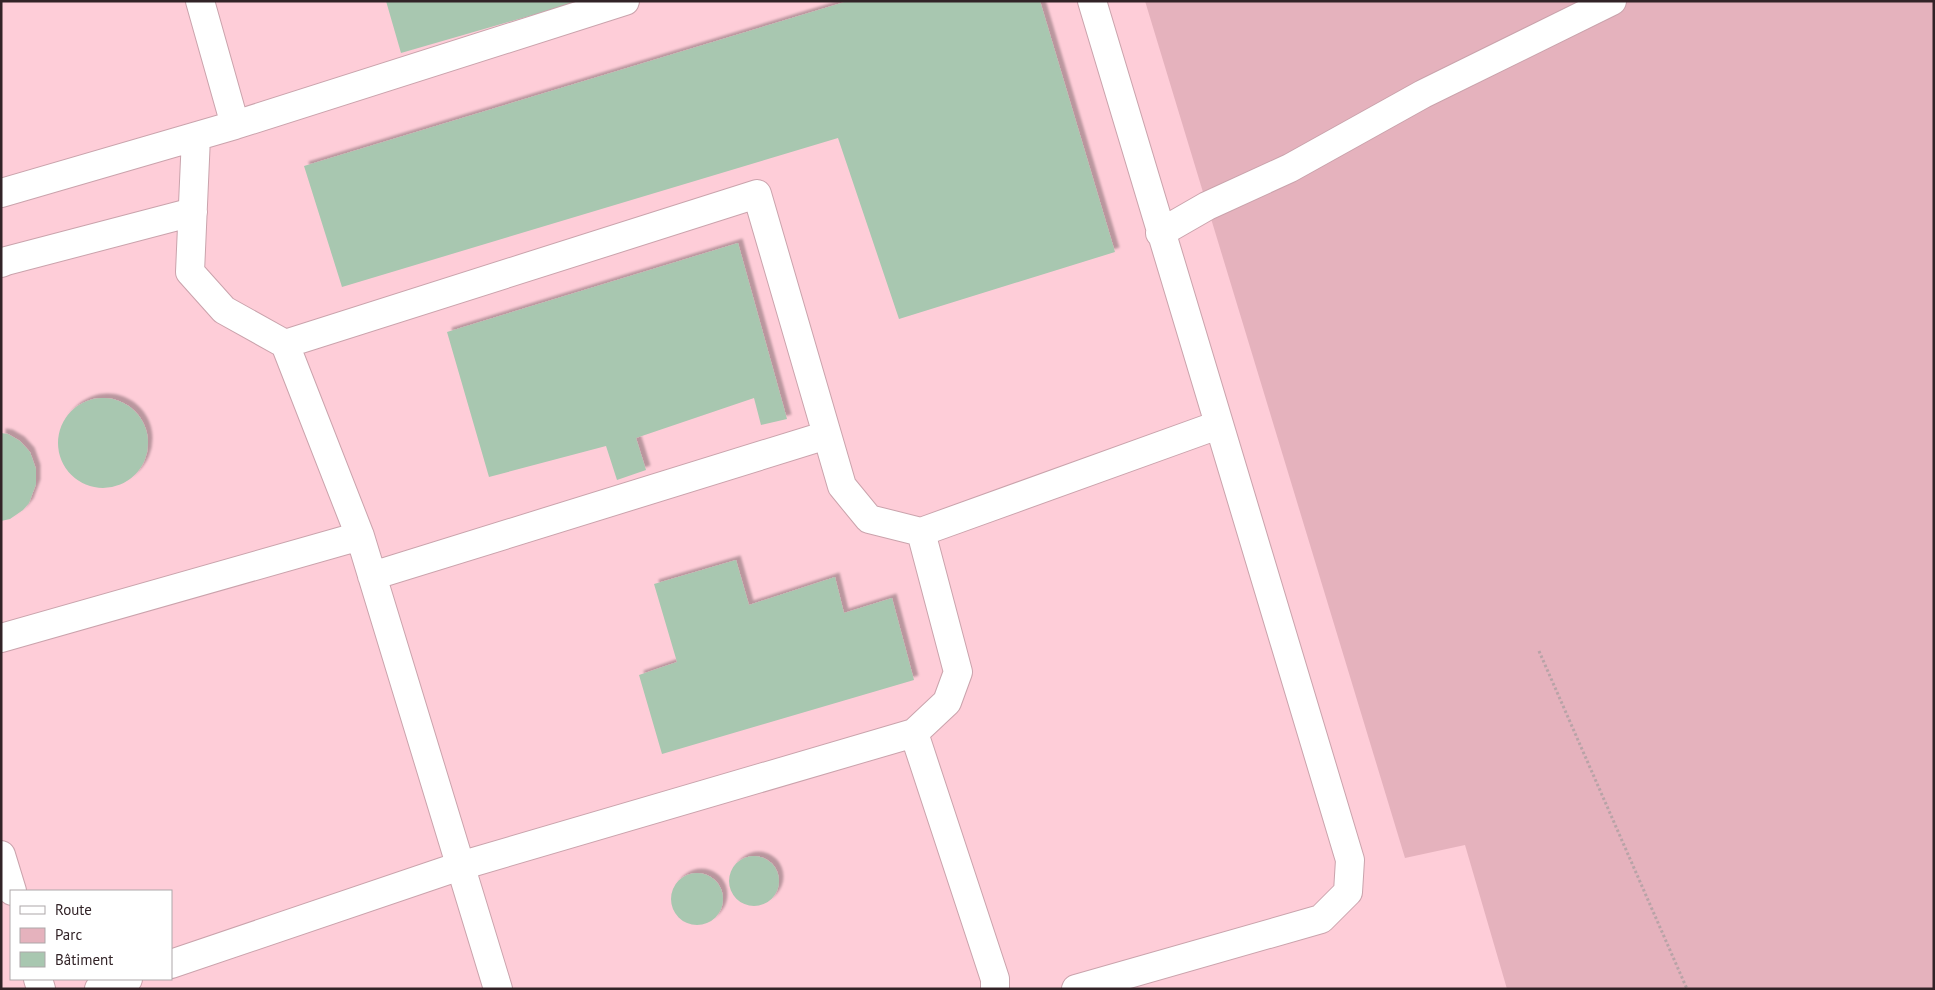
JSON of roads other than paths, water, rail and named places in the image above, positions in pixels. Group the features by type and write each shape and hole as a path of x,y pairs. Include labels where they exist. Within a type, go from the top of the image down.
{"lane":[{"path":"200,1 235,126"},
{"path":"1,193 235,126 625,1"},
{"path":"1076,989 1320,919 1348,892 1350,860 1160,233 1092,1"},
{"path":"1160,233 1207,206 1290,168 1422,94 1612,1"},
{"path":"196,137 190,272 224,310 285,344 360,536 498,989"},
{"path":"285,344 757,194 842,486 869,519 921,532 1218,425"},
{"path":"1,263 193,212"},
{"path":"372,576 827,435"},
{"path":"172,964 460,866 914,733 947,702 958,672 921,532"},
{"path":"1,638 360,536"},
{"path":"914,733 995,979 995,989"},
{"path":"1,855 12,890"},
{"path":"99,989 125,980"}]}
